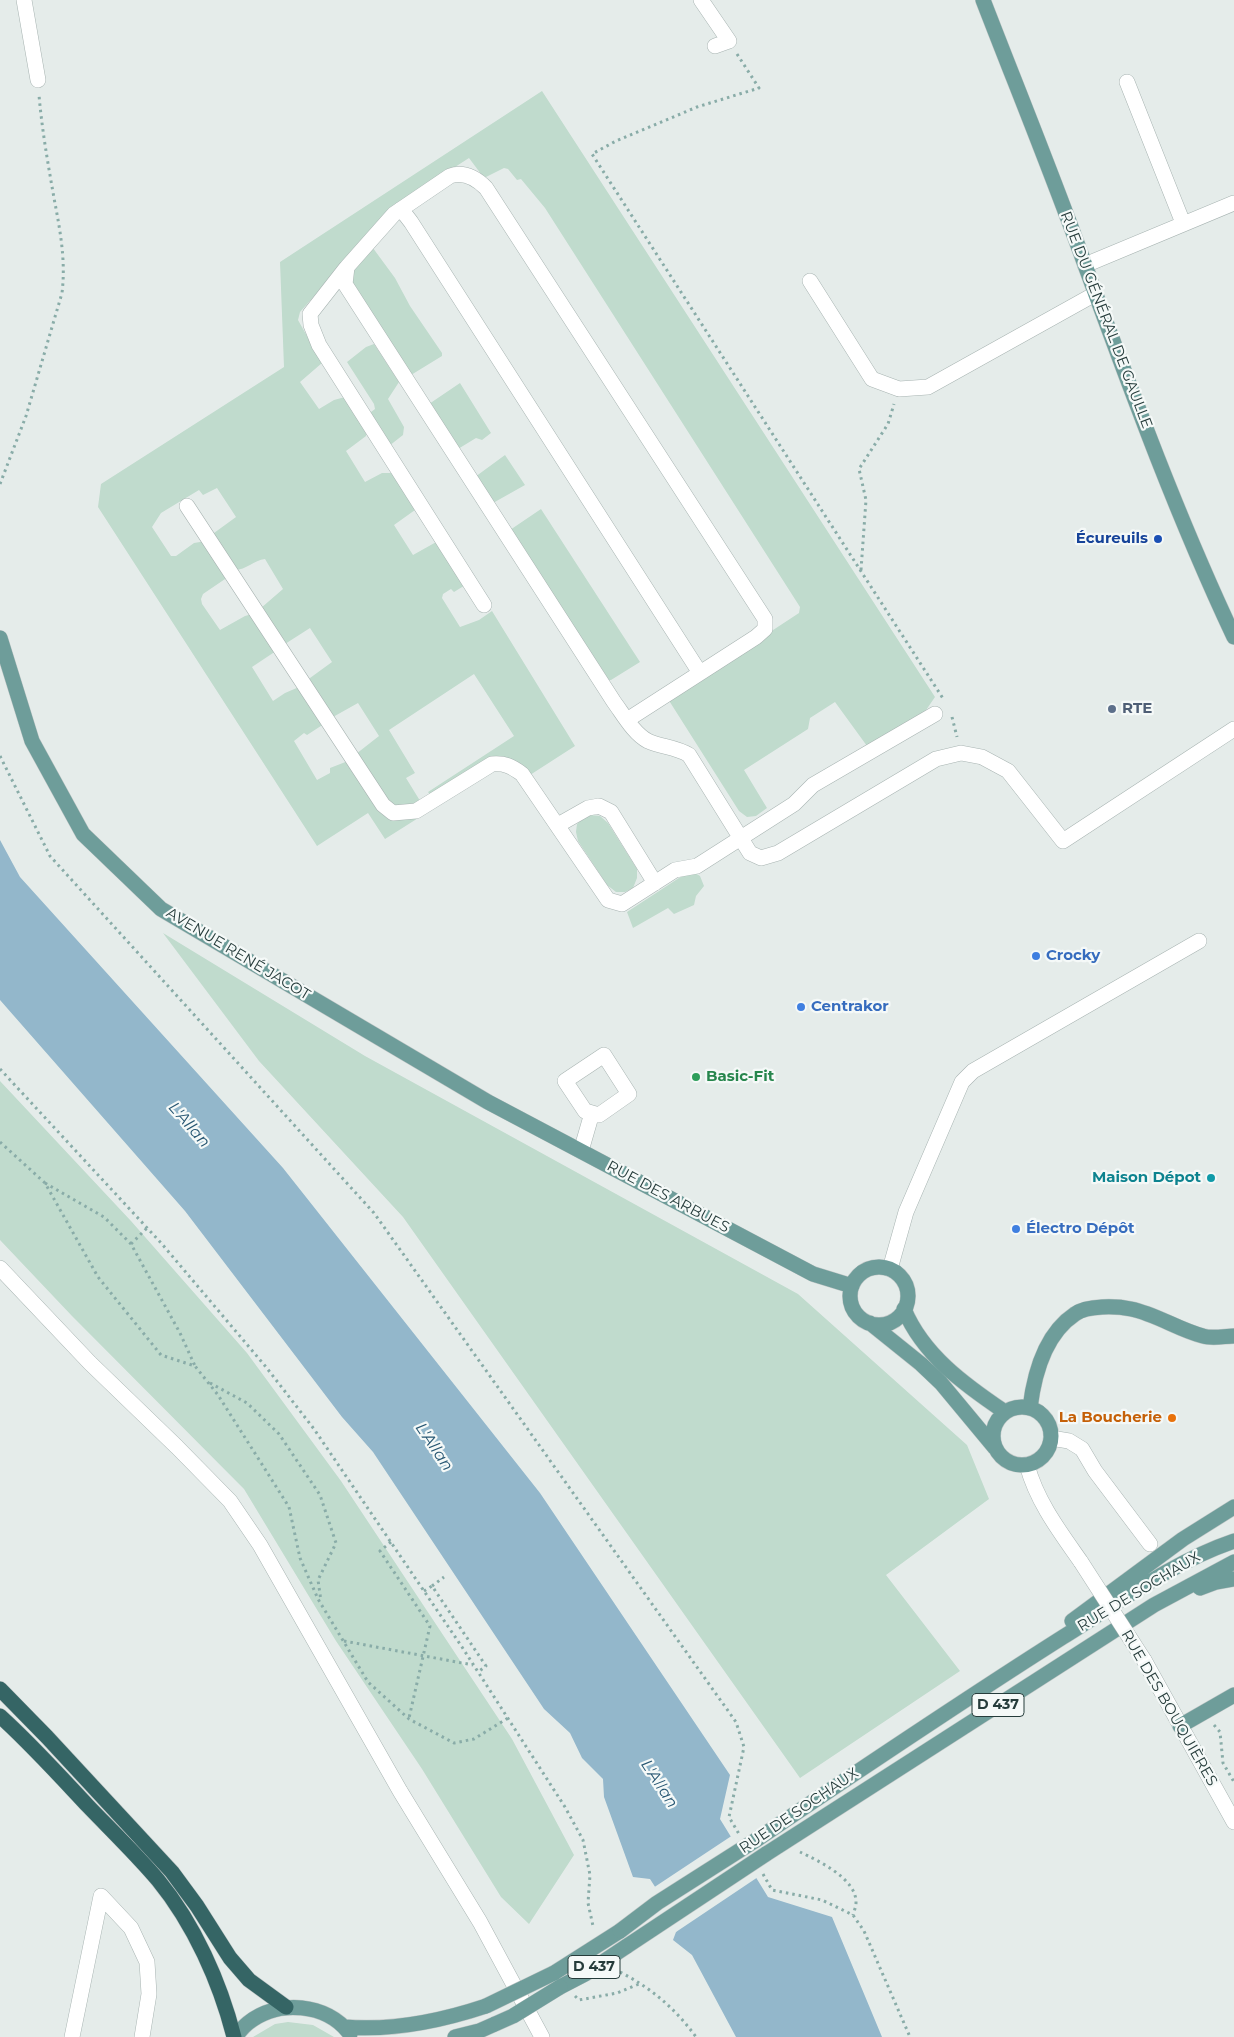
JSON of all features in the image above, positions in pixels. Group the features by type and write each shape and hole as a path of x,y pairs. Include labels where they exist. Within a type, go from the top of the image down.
{"highway":[{"path":"0,1689 172,1872 197,1906 230,1958 249,1980 286,2007"},
{"path":"0,1716 29,1743 158,1881 187,1923 207,1962 228,2014 234,2037"}],"main road":[{"name":"RUE DU GÉNÉRAL DE GAULLE","path":"983,0 1085,265 1110,337 1201,567 1234,637"},
{"name":"AVENUE RENÉ JACOT","path":"0,638 32,741 83,834 162,909 488,1102"},
{"name":"RUE DES ARBUES","path":"488,1102 813,1274 852,1286"},
{"path":"870,1323 890,1322 898,1317 904,1309 907,1300 907,1290 898,1274 890,1269 874,1267 867,1269 861,1273 852,1286 851,1304 862,1319 870,1323 941,1383 1001,1456 1008,1462 1028,1465 1044,1456 1049,1448 1050,1428 1039,1412 1030,1408 1022,1407 1006,1412 998,1419 994,1428 995,1448"},
{"path":"1030,1408 1047,1345 1060,1328 1076,1313 1095,1307 1132,1309 1204,1337 1234,1336"},
{"path":"904,1309 925,1346 952,1374 1006,1412"},
{"path":"967,1698 1182,1539 1234,1506"},
{"name":"RUE DE SOCHAUX","path":"349,2032 415,2024 453,2017 486,2006 554,1973 620,1931 657,1903 967,1698 1184,1562 1234,1540"},
{"name":"RUE DE SOCHAUX","path":"454,2037 479,2031 513,2016 585,1974 762,1860 780,1844 1154,1604 1234,1562"},
{"path":"1154,1604 1216,1582 1234,1579"},
{"path":"1180,1726 1234,1695"},
{"path":"234,2037 248,2023 266,2012 286,2007 308,2008 328,2015 349,2032"}],"street":[{"path":"24,0 38,80"},
{"path":"701,0 722,43"},
{"path":"1127,82 1183,223"},
{"path":"484,605 319,345 311,325 310,314 347,267 394,214 450,176 458,174 477,180 486,188 765,619 765,629 756,637 627,720"},
{"path":"1085,265 1234,203"},
{"path":"401,209 417,230 700,673"},
{"path":"347,267 344,284 627,720 646,740 683,751 689,755 750,853 762,858 778,853 936,759 962,753 982,757 1008,771 1063,841 1234,729"},
{"path":"810,280 872,379 899,389 928,387 1095,294"},
{"path":"187,506 383,805 393,812 416,811 492,764 504,763 522,774 608,900 622,904 675,870 697,866 794,804 812,785 935,714"},
{"path":"558,825 588,808 599,806 611,812 655,883"},
{"path":"890,1269 906,1212 962,1082 973,1071 1199,940"},
{"path":"581,1151 592,1113"},
{"path":"0,1268 90,1364 177,1447 230,1501 260,1545 400,1791 480,1922 542,2037"},
{"path":"1051,1438 1069,1441 1082,1450 1095,1472 1150,1544"},
{"name":"RUE DES BOUQUIÈRES","path":"1028,1465 1031,1479 1047,1513 1144,1660 1234,1822"},
{"path":"72,2037 101,1896 131,1928 146,1962 149,1994 142,2037"}],"path":[{"path":"722,43 759,88 697,107 616,141 592,154 945,701"},
{"path":"0,484 26,416 62,293 65,272 62,239 42,128 38,80"},
{"path":"861,570 866,500 859,469 888,424 899,389"},
{"path":"950,708 962,753"},
{"path":"0,756 50,856 374,1213 736,1722 744,1747 729,1817 750,1841"},
{"path":"0,1069 147,1228 266,1367 314,1429 474,1665 566,1807 583,1840 590,1875 588,1903 593,1926"},
{"path":"0,1142 45,1183 104,1217 131,1244 180,1332 195,1366 218,1395 289,1507 300,1558 321,1605 368,1682 409,1719 454,1743 474,1739 508,1718"},
{"path":"45,1183 98,1277 161,1355 195,1366"},
{"path":"131,1244 147,1228"},
{"path":"207,1381 247,1402 279,1434 320,1495 336,1543 318,1580 321,1605"},
{"path":"391,1542 380,1550 430,1626 409,1719"},
{"path":"424,1591 444,1578"},
{"path":"432,1586 486,1666 478,1672"},
{"path":"344,1641 474,1665"},
{"path":"1204,1712 1220,1732 1223,1764 1234,1782"},
{"path":"780,1844 801,1852 829,1867 849,1883 857,1902 854,1915"},
{"path":"762,1860 772,1890 822,1900 854,1915 864,1931 910,2037"},
{"path":"620,1972 660,1998 681,2017 696,2037"},
{"path":"579,2000 617,1993 640,1984"}],"green space":[{"path":"542,91 935,697 922,716 867,746 835,702 810,718 808,729 744,770 767,808 756,816 747,817 739,811 668,699 799,613 800,607 545,208 521,179 517,180 508,169 504,168 484,178 469,158 393,207 300,312 298,320 322,363 300,382 319,409 334,400 345,397 367,430 366,436 346,451 365,482 382,473 395,473 415,510 394,525 413,555 438,541 467,584 454,592 451,589 443,594 442,598 460,627 479,620 492,611 575,746 530,775 515,762 431,796 428,792 514,736 474,674 389,730 415,773 406,778 422,804 395,807 386,801 356,754 379,736 358,703 333,717 309,683 310,678 332,662 310,628 285,644 261,608 283,589 265,559 235,570 214,533 236,517 217,488 203,495 199,490 161,513 152,527 171,556 176,556 194,543 206,541 228,577 203,594 202,604 220,630 252,614 276,651 252,667 273,701 299,687 324,724 307,735 304,733 294,741 317,780 330,773 330,768 348,761 381,809 423,815 385,839 368,813 317,846 98,507 101,484 284,367 280,262"},
{"path":"370,244 395,278 410,306 442,353 442,356 411,375 353,289 352,271"},
{"path":"374,344 399,382 388,399 404,427 403,435 389,446 367,415 375,409 374,404 347,362 366,347"},
{"path":"460,383 491,433 482,440 476,438 458,449 429,404"},
{"path":"505,455 525,485 493,503 475,477"},
{"path":"541,509 640,662 611,680 609,680 510,530"},
{"path":"591,815 600,816 608,823 637,869 637,878 633,888 625,892 616,892 607,885 578,841 577,824 583,818"},
{"path":"695,873 700,876 704,886 696,896 694,905 674,914 668,908 633,928 627,912 682,876"},
{"path":"163,933 365,1056 798,1294 967,1445 989,1499 886,1575 960,1671 800,1778 403,1217 259,1061"},
{"path":"0,1081 131,1221 247,1353 341,1481 512,1739 574,1855 529,1924 501,1897 422,1769 336,1641 244,1489 72,1316 0,1240"},
{"path":"288,2022 313,2025 334,2037 253,2037 275,2024"}],"water":[{"name":"L'Allan","path":"0,840 20,877 283,1168 540,1493 730,1775 720,1819 768,1897 832,1917 882,2037 736,2037 692,1955 673,1940 679,1924 650,1879 633,1877 604,1797 603,1779 582,1758 570,1733 544,1709 373,1452 342,1417 185,1211 0,1000"}],"pier":[{"path":"733,1835 758,1877 676,1932 676,1924 653,1888"}],"place":[{"name":"Écureuils","path":"1158,539"},
{"name":"RTE","path":"1112,709"},
{"name":"Crocky","path":"1036,956"},
{"name":"Centrakor","path":"801,1007"},
{"name":"Basic-Fit","path":"696,1077"},
{"name":"Maison Dépot","path":"1211,1178"},
{"name":"Électro Dépôt","path":"1016,1229"},
{"name":"La Boucherie","path":"1172,1418"}]}
